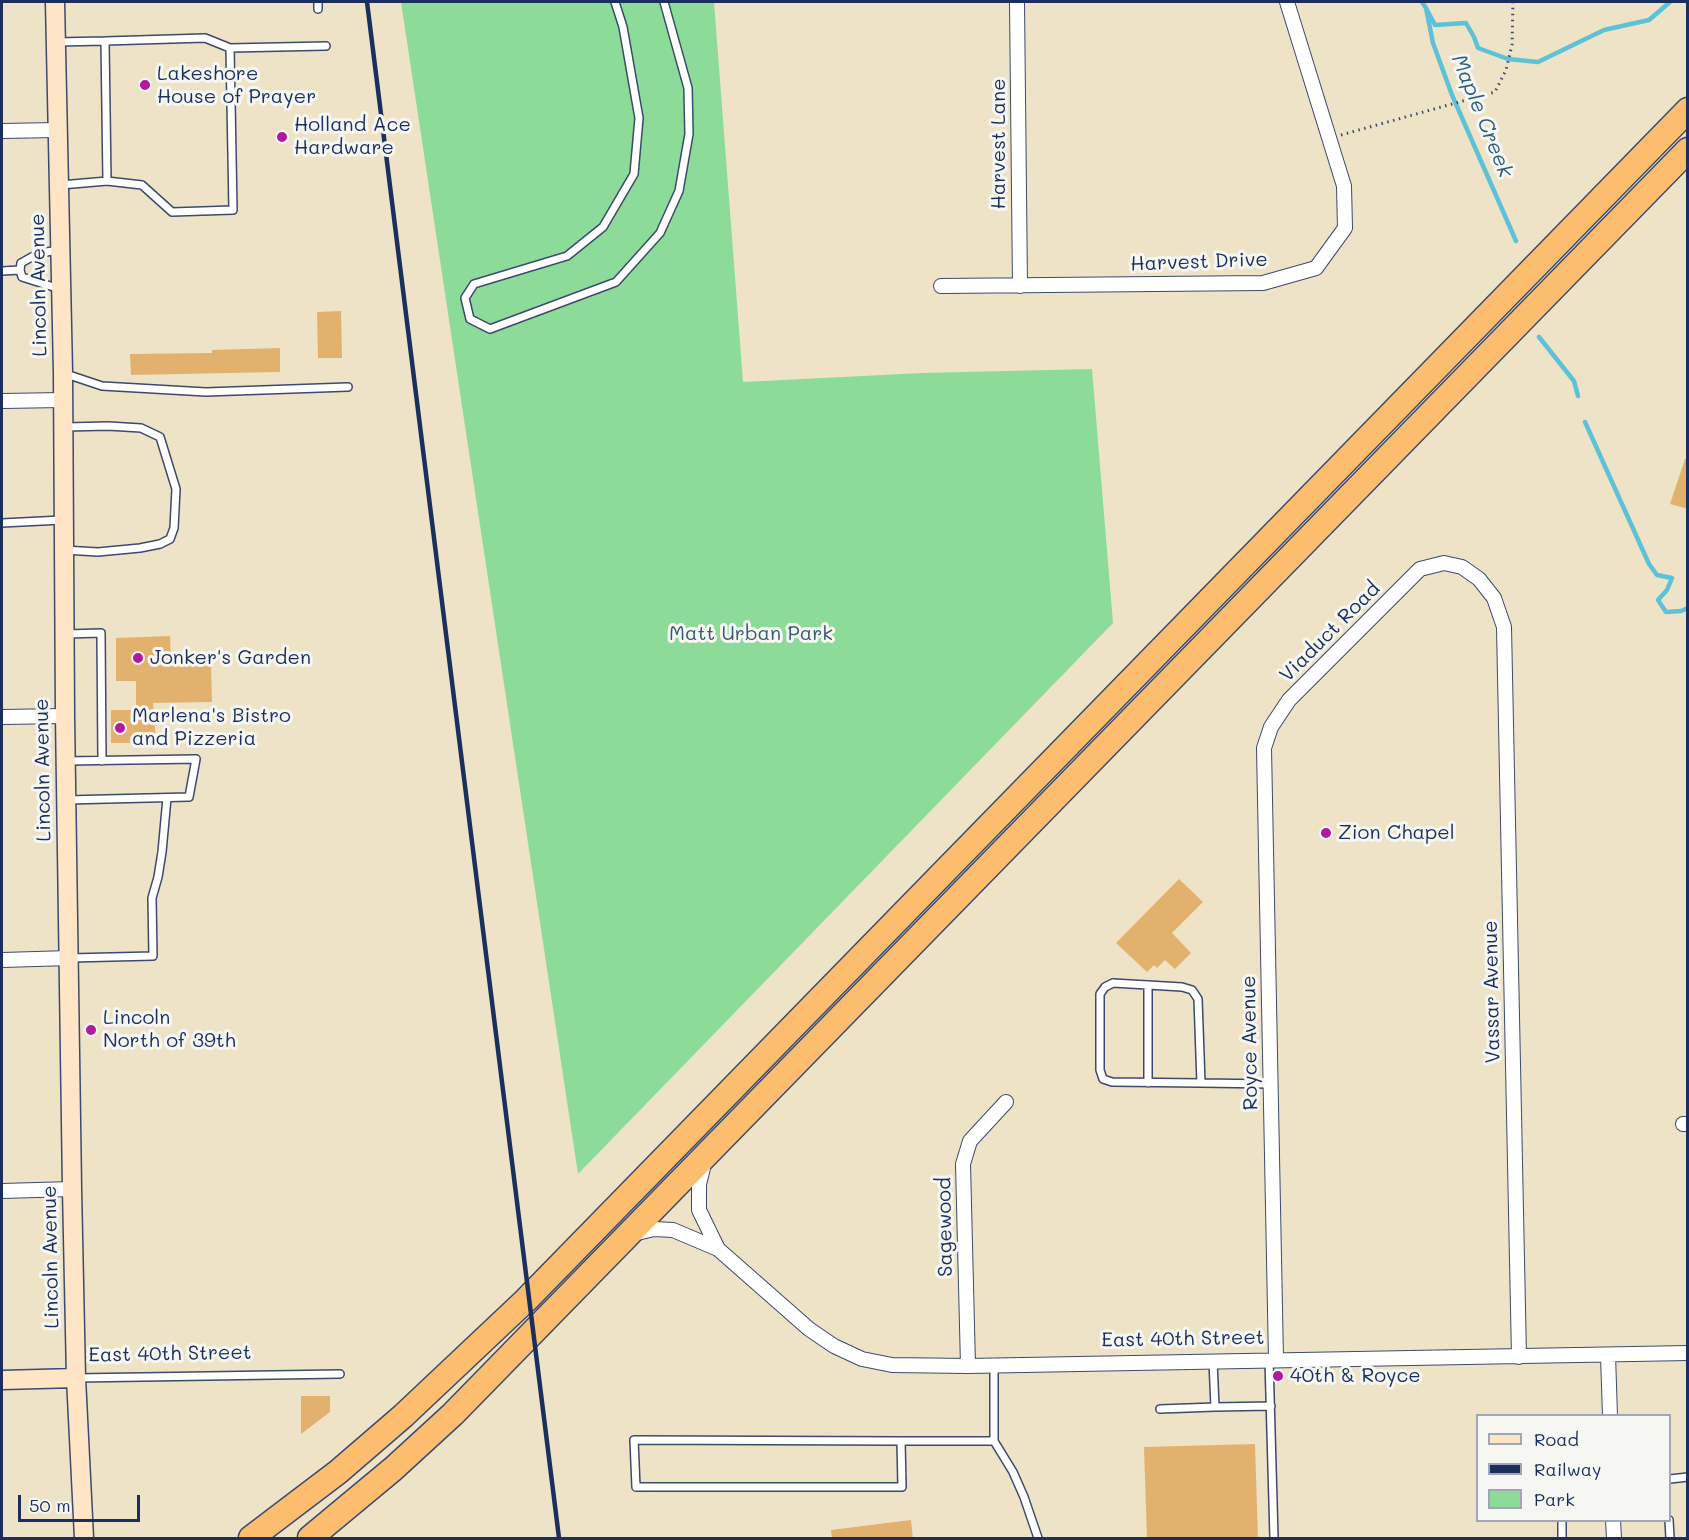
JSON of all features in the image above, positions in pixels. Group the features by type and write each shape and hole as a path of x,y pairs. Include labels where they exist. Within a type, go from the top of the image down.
{"highway":[{"path":"251,1539 338,1472 526,1300 1688,110"},
{"path":"310,1539 393,1469 453,1414 1688,150"}],"main road":[{"name":"Lincoln Avenue","path":"55,2 63,373 64,716 70,958 72,1189 76,1378 84,1539"},
{"name":"East 40th Street","path":"2,1380 76,1378"}],"street":[{"name":"Harvest Lane","path":"1017,2 1020,286"},
{"name":"Harvest Drive","path":"940,286 1263,283 1316,268 1345,228 1344,186 1287,2"},
{"path":"2,131 57,130"},
{"path":"2,401 63,400"},
{"name":"Vassar Avenue","path":"1420,569 1444,563 1453,564 1471,573 1479,579 1494,598 1504,627 1519,1357"},
{"name":"Viaduct Road","path":"1271,727 1289,700 1420,569"},
{"path":"2,717 64,716"},
{"name":"Royce Avenue","path":"1271,727 1264,748 1263,765 1271,1084 1272,1360"},
{"path":"2,960 70,958"},
{"name":"Sagewood","path":"968,1366 963,1164 970,1141 1006,1102"},
{"path":"707,1154 699,1184 699,1210 718,1249"},
{"path":"2,1191 72,1189"},
{"path":"628,1235 665,1228 680,1232 718,1249"},
{"name":"East 40th Street","path":"718,1249 809,1329 834,1346 876,1363 892,1365 968,1366 1688,1353"},
{"path":"1608,1355 1610,1414"},
{"path":"1613,1522 1614,1539"}],"lane":[{"path":"615,2 623,27 639,118 634,174 603,227 567,256 474,284 465,298 470,320 490,329 616,282 660,233 679,191 689,134 688,88 664,2"},
{"path":"56,42 205,38 230,48 326,46"},
{"path":"105,40 107,181"},
{"path":"59,185 107,181 142,185 172,212 233,210 230,48"},
{"path":"60,250 39,253 21,263 20,270 22,277 61,290"},
{"path":"2,271 20,270"},
{"path":"63,373 102,386 206,392 348,387"},
{"path":"63,427 141,428 160,438 176,489 174,528 170,539 160,544 140,548 98,552 64,550"},
{"path":"2,523 64,520"},
{"path":"64,634 101,633 102,761"},
{"path":"66,761 196,759 189,797 66,800"},
{"path":"70,958 153,956 152,898 162,852 167,798"},
{"path":"1201,1083 1198,999 1192,990 1113,983 1105,987 1100,994 1100,1070 1103,1079 1112,1082 1271,1084"},
{"path":"1148,985 1148,1083"},
{"path":"1272,1360 1274,1539"},
{"path":"1213,1361 1215,1407"},
{"path":"994,1365 994,1441 1014,1472 1038,1539"},
{"name":"East 40th Street","path":"76,1378 340,1374"},
{"path":"1160,1409 1271,1406"},
{"path":"901,1441 902,1487 636,1487 634,1440 994,1441"},
{"path":"1671,1479 1688,1477"},
{"path":"1562,1522 1562,1539"},
{"path":"1669,1522 1670,1539"}],"path":[{"path":"1330,138 1495,92 1506,70 1512,45 1513,2"}],"green space":[{"name":"Matt Urban Park","path":"401,2 714,2 743,382 922,373 1092,369 1113,623 578,1174"}],"building":[{"path":"341,311 342,358 318,358 317,312"},
{"path":"280,348 280,372 131,375 130,354 212,353 212,350"},
{"path":"1685,459 1688,459 1688,509 1670,504"},
{"path":"170,636 171,666 211,664 212,702 153,703 156,743 111,743 111,710 136,710 136,681 116,681 116,638"},
{"path":"1179,879 1203,902 1172,933 1191,953 1175,969 1165,960 1157,968 1154,965 1147,972 1116,943"},
{"path":"301,1396 330,1396 330,1412 301,1434"},
{"path":"1255,1444 1258,1539 1147,1539 1144,1447"},
{"path":"911,1520 913,1539 832,1539 831,1530"}],"waterway":[{"name":"Maple Creek","path":"1422,2 1426,8 1433,43 1452,95 1516,241"},
{"path":"1426,8 1435,25 1466,23 1478,48 1508,59 1538,62 1604,30 1649,20 1670,2"},
{"name":"Maple Creek","path":"1539,337 1574,381 1578,396"},
{"name":"Maple Creek","path":"1585,422 1649,564 1657,575 1672,578 1667,590 1658,600 1666,612 1688,608"}],"railway":[{"path":"367,2 559,1538"}],"place":[{"name":"Lakeshore House of Prayer","path":"145,85"},
{"name":"Holland Ace Hardware","path":"282,137"},
{"name":"Jonker's Garden","path":"138,658"},
{"name":"Marlena's Bistro and Pizzeria","path":"120,728"},
{"name":"Zion Chapel","path":"1326,833"},
{"name":"Lincoln North of 39th","path":"91,1030"},
{"name":"40th & Royce","path":"1278,1376"}]}
